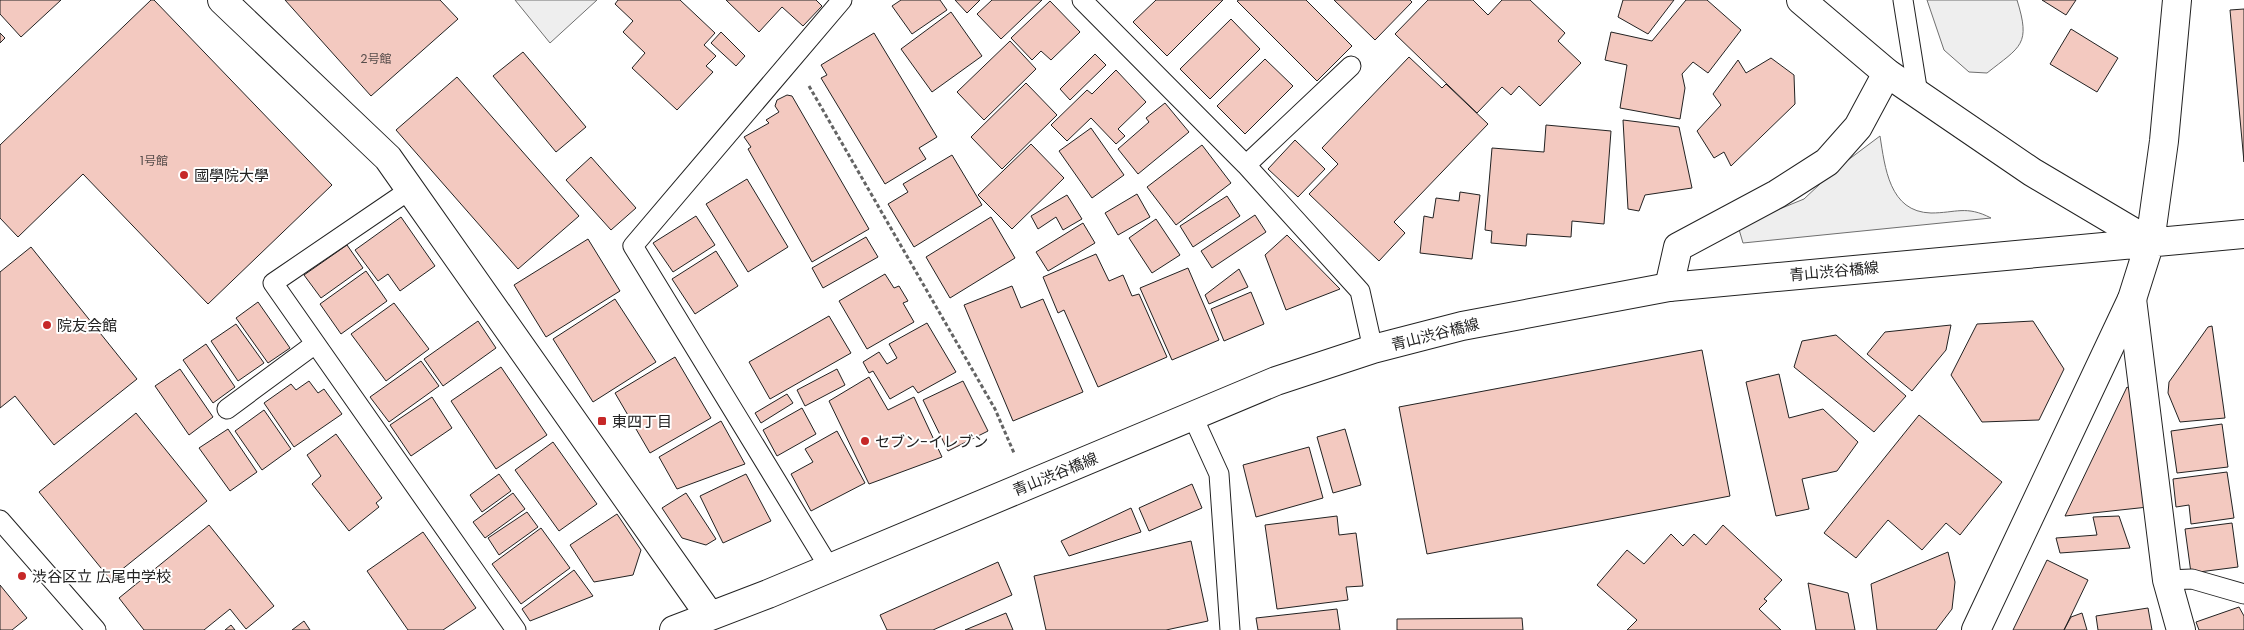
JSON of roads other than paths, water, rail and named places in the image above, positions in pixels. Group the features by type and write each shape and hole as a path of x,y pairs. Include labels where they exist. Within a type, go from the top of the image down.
{"street":[{"path":"222,0 388,158 715,623"},
{"path":"1801,0 1887,73 2032,172 2150,242"},
{"path":"1976,630 2132,299 2150,242 2164,141 2177,0"},
{"path":"1669,287 1678,247 1777,194 1827,162 1858,127 1887,73"},
{"name":"青山渋谷橋線","path":"674,630 715,623 829,567 1193,417 1276,380 1373,350 1462,326 1669,287 2244,234"},
{"path":"2132,299 2167,580 2181,630"}],"lane":[{"path":"829,567 634,246 794,60 842,0"},
{"path":"1903,0 1918,94"},
{"path":"1086,2 1246,165 1360,291 1373,350"},
{"path":"1246,165 1351,66"},
{"path":"411,189 273,283 516,630"},
{"path":"227,409 315,344"},
{"path":"1193,417 1219,474 1230,630"},
{"path":"0,520 96,630"},
{"path":"2167,580 2192,579 2244,594"}],"place":[{"name":"國學院大學","path":"184,175"},
{"name":"院友会館","path":"47,325"},
{"name":"東四丁目","path":"602,421"},
{"name":"セブン-イレブン","path":"865,441"},
{"name":"渋谷区立 広尾中学校","path":"22,576"}]}
